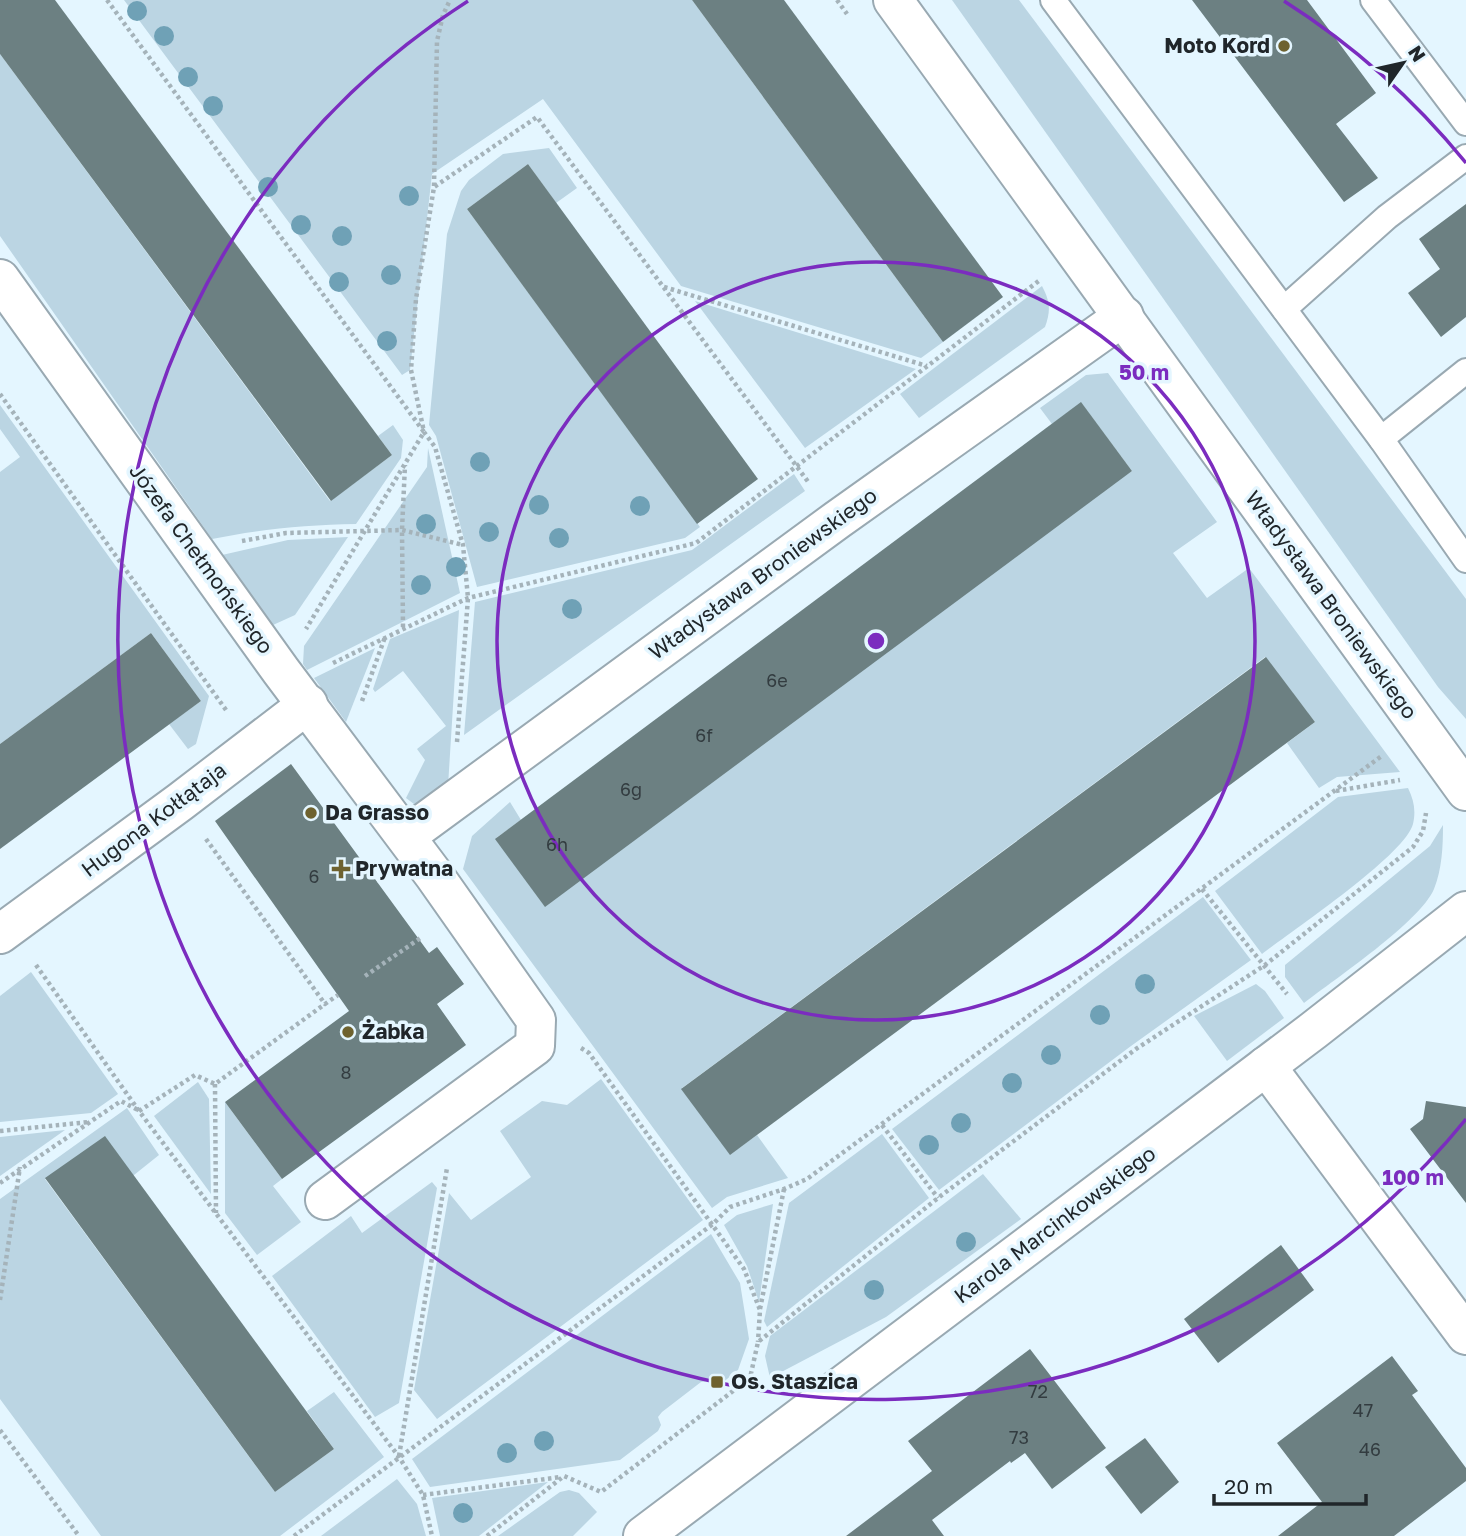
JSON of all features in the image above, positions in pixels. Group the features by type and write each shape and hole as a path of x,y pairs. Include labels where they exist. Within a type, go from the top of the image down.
{"street":[{"name":"Władysława Broniewskiego","path":"893,0 1466,791"},
{"name":"Józefa Chełmońskiego","path":"4,294 406,836 536,1020"},
{"name":"Władysława Broniewskiego","path":"406,836 837,520 1124,316"},
{"name":"Hugona Kołłątaja","path":"4,930 180,802 294,686"},
{"name":"Karola Marcinkowskiego","path":"643,1536 1314,1030 1466,911"},
{"path":"325,1200 535,1046 536,1020"},
{"path":"1266,1066 1466,1335"}],"lane":[{"path":"1053,0 1381,439 1466,560"},
{"path":"1373,0 1466,123"},
{"path":"1284,309 1387,218 1466,157"},
{"path":"1381,439 1466,371"}],"path":[{"path":"107,0 435,447 463,545 468,597 452,801"},
{"path":"294,686 365,531 424,432 411,370 416,299 435,187 437,41 443,15 450,0"},
{"path":"435,187 537,117 837,520"},
{"path":"294,686 385,636 468,597 696,543 1076,252"},
{"path":"664,287 928,366"},
{"path":"0,394 229,715"},
{"path":"403,627 402,530 405,465"},
{"path":"197,553 286,533 402,530 463,545"},
{"path":"344,754 385,636"},
{"path":"294,1536 713,1224 730,1206 807,1179 1419,727"},
{"path":"1334,791 1401,780"},
{"path":"180,802 325,1004"},
{"path":"758,1342 938,1198 1136,1049 1265,965 1413,847 1423,831 1426,809"},
{"path":"1202,889 1314,1030"},
{"path":"365,976 433,929"},
{"path":"4,930 399,1457 423,1494 432,1536"},
{"path":"215,1084 338,995"},
{"path":"536,1020 589,1053 744,1269 760,1310"},
{"path":"139,1111 195,1075 215,1084"},
{"path":"215,1084 216,1213"},
{"path":"0,1183 121,1101 139,1111"},
{"path":"0,1131 90,1121"},
{"path":"882,1125 938,1198"},
{"path":"399,1457 447,1170 419,1131"},
{"path":"0,1300 20,1167"},
{"path":"423,1494 564,1476 601,1492 750,1378 758,1342 760,1310 784,1189"},
{"path":"0,1430 79,1536"},
{"path":"487,1536 564,1476"}],"shaded area":[{"path":"124,0 692,0 943,342 921,358 681,286 543,99 432,174 410,370 402,375"},
{"path":"952,0 1019,0 1466,599 1466,719 1438,687"},
{"path":"0,54 330,501 392,455 378,436 393,425 403,440 401,458 356,524 284,528 212,539 0,236"},
{"path":"549,148 577,188 556,203 528,164 467,209 700,527 685,538 477,587 436,436 429,425 447,234 461,191 469,180 503,154"},
{"path":"1042,286 1049,306 1045,327 919,418 900,394"},
{"path":"695,301 916,369 805,448"},
{"path":"1108,373 1217,522 1173,553 1207,598 1249,568 1400,772 1337,777 1319,788 1287,743 1315,722 1265,657 682,1088 730,1154 757,1135 788,1178 727,1197 712,1208 463,869 472,836 510,802 521,820 496,838 1132,471 1081,403 1052,424 1040,408 1086,375"},
{"path":"0,405 209,696 196,744 188,749 169,724 201,701 151,633 0,744 0,472 20,457 0,429"},
{"path":"428,448 460,593 307,670 303,664 304,646 427,467"},
{"path":"794,474 805,491 464,735 475,602 692,550"},
{"path":"348,537 295,615 273,625 222,555 288,540"},
{"path":"459,610 448,786 426,802 414,804 406,798 425,760 417,749 446,726 403,671 375,692 373,689 390,639"},
{"path":"375,648 346,722 314,678"},
{"path":"1408,788 1414,815 1413,824 1405,838 1370,873 1262,954 1215,891 1338,797"},
{"path":"1443,825 1439,874 1426,902 1395,933 1304,1003 1285,977 1285,965 1430,846"},
{"path":"1203,897 1251,960 939,1190 892,1129"},
{"path":"31,972 118,1094 91,1113 0,1122 0,996"},
{"path":"1256,984 1265,991 1284,1018 1227,1061 1194,1016"},
{"path":"601,1079 703,1220 437,1419 414,1390 449,1193 471,1220 531,1177 500,1131 542,1101 567,1105"},
{"path":"198,1082 209,1099 211,1194 154,1116"},
{"path":"225,1102 282,1179 273,1186 301,1222 257,1255 225,1213"},
{"path":"127,1108 159,1155 134,1175 45,1179 275,1492 334,1449 307,1411 334,1392 384,1457 280,1536 101,1536 0,1399 0,1199"},
{"path":"65,1130 0,1176 0,1137"},
{"path":"882,1134 929,1198 767,1327 764,1321 789,1203"},
{"path":"983,1174 1021,1219 886,1317 770,1378 765,1356 770,1336"},
{"path":"432,1182 437,1188 399,1403 375,1417 272,1276 351,1216 362,1233"},
{"path":"773,1204 759,1302 747,1266 724,1225 737,1215"},
{"path":"711,1234 740,1283 749,1339 738,1370 716,1388 709,1381 701,1382 662,1412 658,1417 661,1425 658,1431 620,1460 430,1487 412,1459"},
{"path":"397,1479 417,1504 426,1536 321,1536"},
{"path":"548,1482 479,1536 440,1536 432,1498"},
{"path":"569,1490 579,1493 597,1512 573,1536 498,1536 560,1492"}],"building":[{"path":"0,0 55,0 392,455 331,501 0,54"},
{"path":"692,0 784,0 1003,297 943,342"},
{"name":"Moto Kord","path":"1192,0 1307,0 1376,93 1336,124 1378,178 1344,202"},
{"path":"528,164 758,479 697,524 467,209"},
{"path":"1466,204 1466,317 1441,337 1408,293 1440,269 1419,239"},
{"path":"1081,402 1132,471 545,907 495,839"},
{"path":"151,633 201,701 0,849 0,744"},
{"path":"1266,657 1315,722 730,1155 681,1089"},
{"path":"291,764 429,953 437,947 464,984 437,1004 466,1045 282,1179 225,1102 349,1011 215,821"},
{"path":"1426,1101 1466,1107 1466,1203 1410,1129 1423,1119"},
{"path":"105,1136 334,1449 275,1492 45,1178"},
{"path":"1281,1245 1314,1290 1218,1363 1184,1319"},
{"path":"1030,1349 1106,1448 1052,1489 1025,1453 1011,1463 1010,1461 932,1520 944,1536 846,1536 932,1471 908,1441"},
{"path":"1392,1356 1418,1391 1412,1395 1466,1468 1466,1481 1394,1536 1278,1536 1322,1502 1277,1443"},
{"path":"1145,1438 1179,1482 1141,1514 1105,1467"}],"place":[{"name":"Moto Kord","path":"1284,46"},
{"name":"Da Grasso","path":"311,813"},
{"name":"Prywatna","path":"341,869"},
{"name":"Żabka","path":"348,1032"},
{"name":"Os. Staszica","path":"717,1382"}]}
